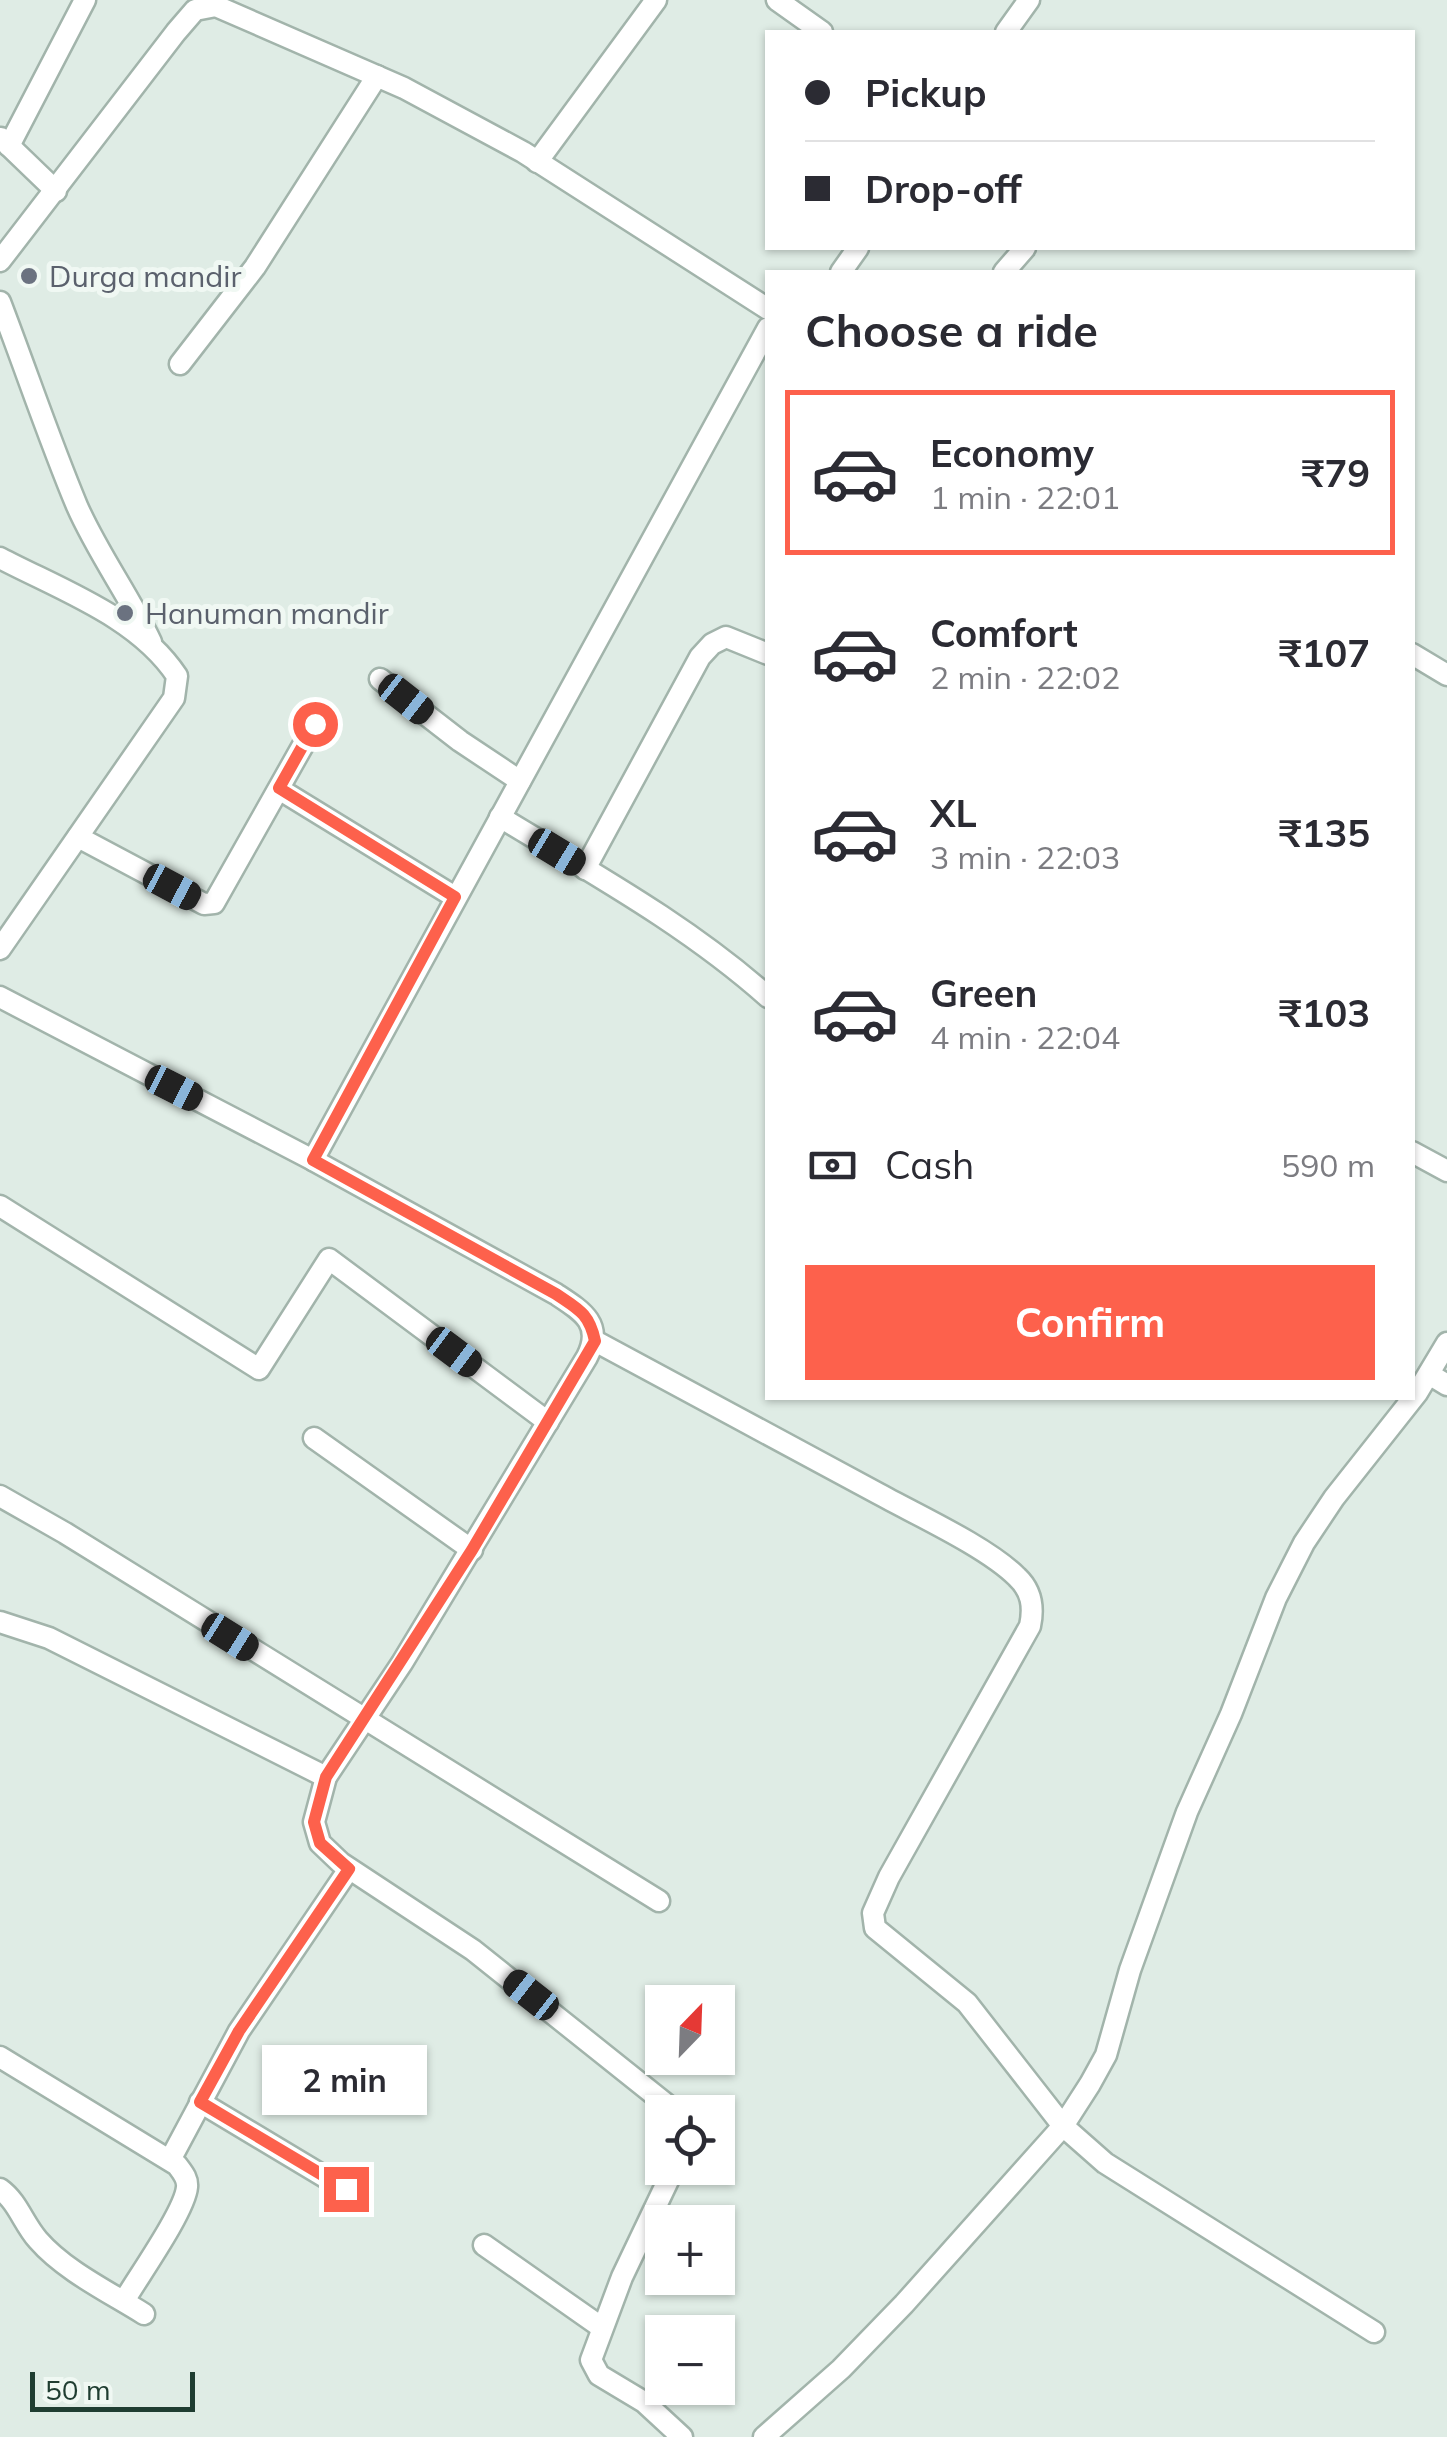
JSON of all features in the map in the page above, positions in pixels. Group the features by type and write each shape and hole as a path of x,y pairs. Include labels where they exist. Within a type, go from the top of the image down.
{"street":[{"path":"56,191 5,141 86,0"},
{"path":"537,162 656,0"},
{"path":"777,0 819,30"},
{"path":"1007,30 1029,0"},
{"path":"0,261 198,5 216,6 376,76 537,162 765,307"},
{"path":"180,364 256,267 376,76"},
{"path":"1006,270 1023,250"},
{"path":"0,302 98,551 131,599 151,642 177,676 174,698 0,949"},
{"path":"313,1160 765,333"},
{"path":"0,558 118,620 151,642"},
{"path":"585,869 700,657 726,637 765,653"},
{"path":"1415,656 1447,675"},
{"path":"380,679 520,781"},
{"path":"78,837 209,906 217,899 315,724"},
{"path":"279,788 455,897"},
{"path":"500,817 654,910 765,993"},
{"path":"0,997 313,1160 556,1294 591,1323 595,1341 472,1550 326,1777 314,1822 320,1843 349,1869 473,1950 655,2095"},
{"path":"1415,1154 1447,1171"},
{"path":"0,1206 259,1368 330,1259 548,1422"},
{"path":"595,1341 936,1525 1016,1576 1034,1607 1030,1626 888,1877 873,1913 875,1928 967,2003 1063,2126 1133,2183 1374,2332"},
{"path":"1415,1392 1438,1380 1447,1342"},
{"path":"764,2437 841,2369 904,2304 1063,2126 1106,2054 1130,1970 1187,1812 1276,1598 1334,1498 1409,1400"},
{"path":"314,1438 472,1550"},
{"path":"0,1496 660,1902"},
{"path":"0,1622 49,1638 326,1777"},
{"path":"170,2160 239,2031 349,1869"},
{"path":"0,2057 170,2160 186,2178 187,2188 124,2302"},
{"path":"200,2102 346,2189"},
{"path":"664,2185 601,2328 591,2360 593,2368 644,2402 682,2437"},
{"path":"0,2189 12,2198 38,2241 58,2259 144,2314"},
{"path":"484,2245 601,2328"}],"place":[{"name":"Durga mandir","path":"29,276"},
{"name":"Hanuman mandir","path":"125,613"}],"route":[{"path":"315,724 279,788 455,897 313,1160 556,1294 591,1323 595,1341 472,1550 326,1777 314,1822 320,1843 349,1869 239,2031 200,2102 346,2189"}]}
